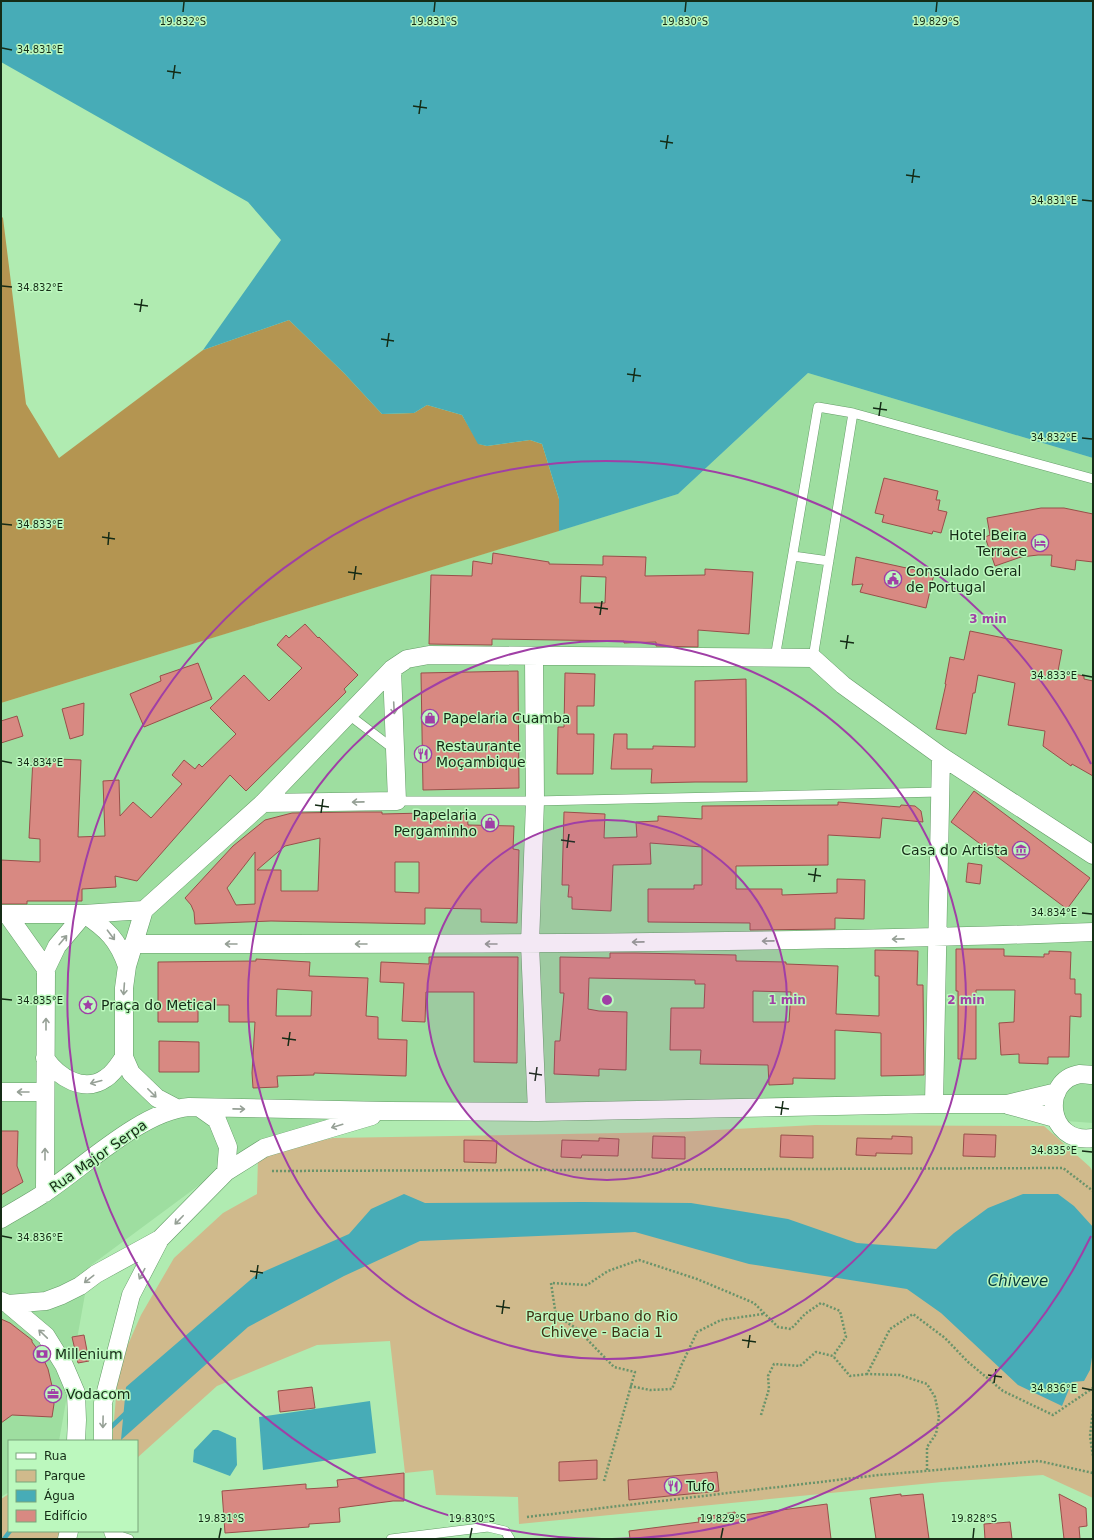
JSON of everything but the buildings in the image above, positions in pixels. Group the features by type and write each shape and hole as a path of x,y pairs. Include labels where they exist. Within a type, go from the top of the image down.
{"street":[{"path":"176,1108 157,1098 131,1073 124,1057 124,988 127,966 144,910 263,803 392,669 407,659 429,655 813,658 843,685 941,756 1093,855"},
{"path":"534,657 535,801 530,944 537,1112"},
{"path":"263,803 396,801 396,751 392,669"},
{"path":"934,1104 941,756"},
{"path":"4,914 84,914 144,910"},
{"path":"4,914 46,969"},
{"path":"84,914 100,924 109,932 117,944 127,966"},
{"path":"45,1193 46,969 58,946 84,914"},
{"path":"133,944 530,944 937,938 1093,932"},
{"path":"46,1058 53,1068 69,1080 81,1084 94,1083 106,1079 124,1057"},
{"path":"1093,1075 1080,1074 1066,1080 1057,1092 1053,1105 1055,1118 1070,1135 1085,1139 1093,1138"},
{"path":"1,1092 45,1092"},
{"path":"1007,1104 1057,1092"},
{"name":"Rua Major Serpa","path":"1,1219 45,1193 126,1134 156,1116 176,1108 537,1112 934,1104 1007,1104"},
{"path":"1007,1104 1055,1118"},
{"path":"200,1108 217,1120 228,1147 226,1172"},
{"path":"5,1302 46,1301 80,1286 96,1274 160,1239 226,1172 264,1148 388,1111"},
{"path":"102,1440 103,1403 131,1295 160,1239"},
{"path":"5,1302 46,1336 64,1365 76,1393 76,1440"}],"lane":[{"path":"775,658 818,407 853,413 1093,479"},
{"path":"813,658 853,413"},
{"path":"793,556 829,561"},
{"path":"349,715 396,751"},
{"path":"396,801 535,801 940,792"},
{"path":"391,1539 488,1527 505,1532 510,1539"}],"path":[{"path":"272,1171 1063,1168 1093,1191"},
{"path":"604,1481 634,1372 614,1367 576,1328 556,1316 551,1283 587,1285 608,1271 638,1260 697,1279 754,1303 778,1328 791,1329 805,1314 821,1304 840,1311 846,1337 833,1356"},
{"path":"630,1386 650,1390 672,1389 697,1332 721,1320 764,1314"},
{"path":"868,1374 890,1329 913,1314 945,1338 968,1362 1004,1391 1053,1415 1093,1388"},
{"path":"761,1415 770,1389 768,1376 774,1364 800,1366 816,1352 833,1356 850,1376 868,1374 900,1375 927,1384 935,1397 939,1417 936,1434 927,1446 927,1470"},
{"path":"1093,1410 1090,1436 1093,1456"},
{"path":"526,1517 879,1475 1039,1461 1093,1472"}],"shaded area":[{"path":"1,216 3,218 26,404 59,458 203,350 289,320 344,373 382,414 414,413 427,405 462,415 479,444 487,446 530,440 542,444 559,499 559,531 1,703"},
{"path":"808,373 1093,458 1093,1123 1052,1120 1031,1108 335,1121 217,1172 90,1266 59,1440 8,1440 8,1493 1,1497 1,703 678,494"}],"green space":[{"name":"Parque Urbano do Rio Chiveve - Bacia 1","path":"815,1125 1044,1126 1090,1167 1093,1172 1093,1498 1043,1475 942,1482 519,1524 518,1497 436,1495 433,1470 405,1473 390,1341 317,1345 217,1386 138,1457 138,1440 112,1440 119,1365 141,1315 174,1258 223,1213 257,1194 258,1158 276,1150 333,1138 677,1132"},
{"path":"8,1495 8,1532 60,1532 59,1539 1,1539 1,1499"}],"water":[{"path":"1,1 1093,1 1093,458 808,373 678,494 559,531 559,499 542,444 530,440 487,446 478,444 462,415 427,405 414,413 382,414 344,373 289,320 203,350 281,240 248,202 1,62"},
{"name":"Chiveve","path":"404,1194 425,1203 691,1203 788,1219 857,1243 936,1249 954,1233 988,1208 1023,1194 1058,1194 1074,1206 1093,1227 1093,1351 1090,1370 1084,1381 1072,1382 1062,1406 1018,1385 941,1313 907,1289 749,1264 635,1232 420,1241 344,1276 248,1327 121,1440 126,1387 256,1275 349,1234 371,1209"},
{"path":"370,1401 376,1453 263,1470 259,1417"},
{"path":"213,1430 218,1430 236,1438 237,1465 230,1476 193,1462 194,1450"}],"waterway":[{"path":"109,1429 127,1412"},
{"path":"4,1539 9,1532"}],"place":[{"name":"Hotel Beira Terrace","path":"1040,543"},
{"name":"Consulado Geral de Portugal","path":"893,579"},
{"name":"Papelaria Cuamba","path":"430,718"},
{"name":"Restaurante Moçambique","path":"423,754"},
{"name":"Papelaria Pergaminho","path":"490,823"},
{"name":"Casa do Artista","path":"1021,850"},
{"name":"Praça do Metical","path":"88,1005"},
{"name":"Millenium","path":"42,1354"},
{"name":"Vodacom","path":"53,1394"},
{"name":"Tufo","path":"673,1486"}]}
